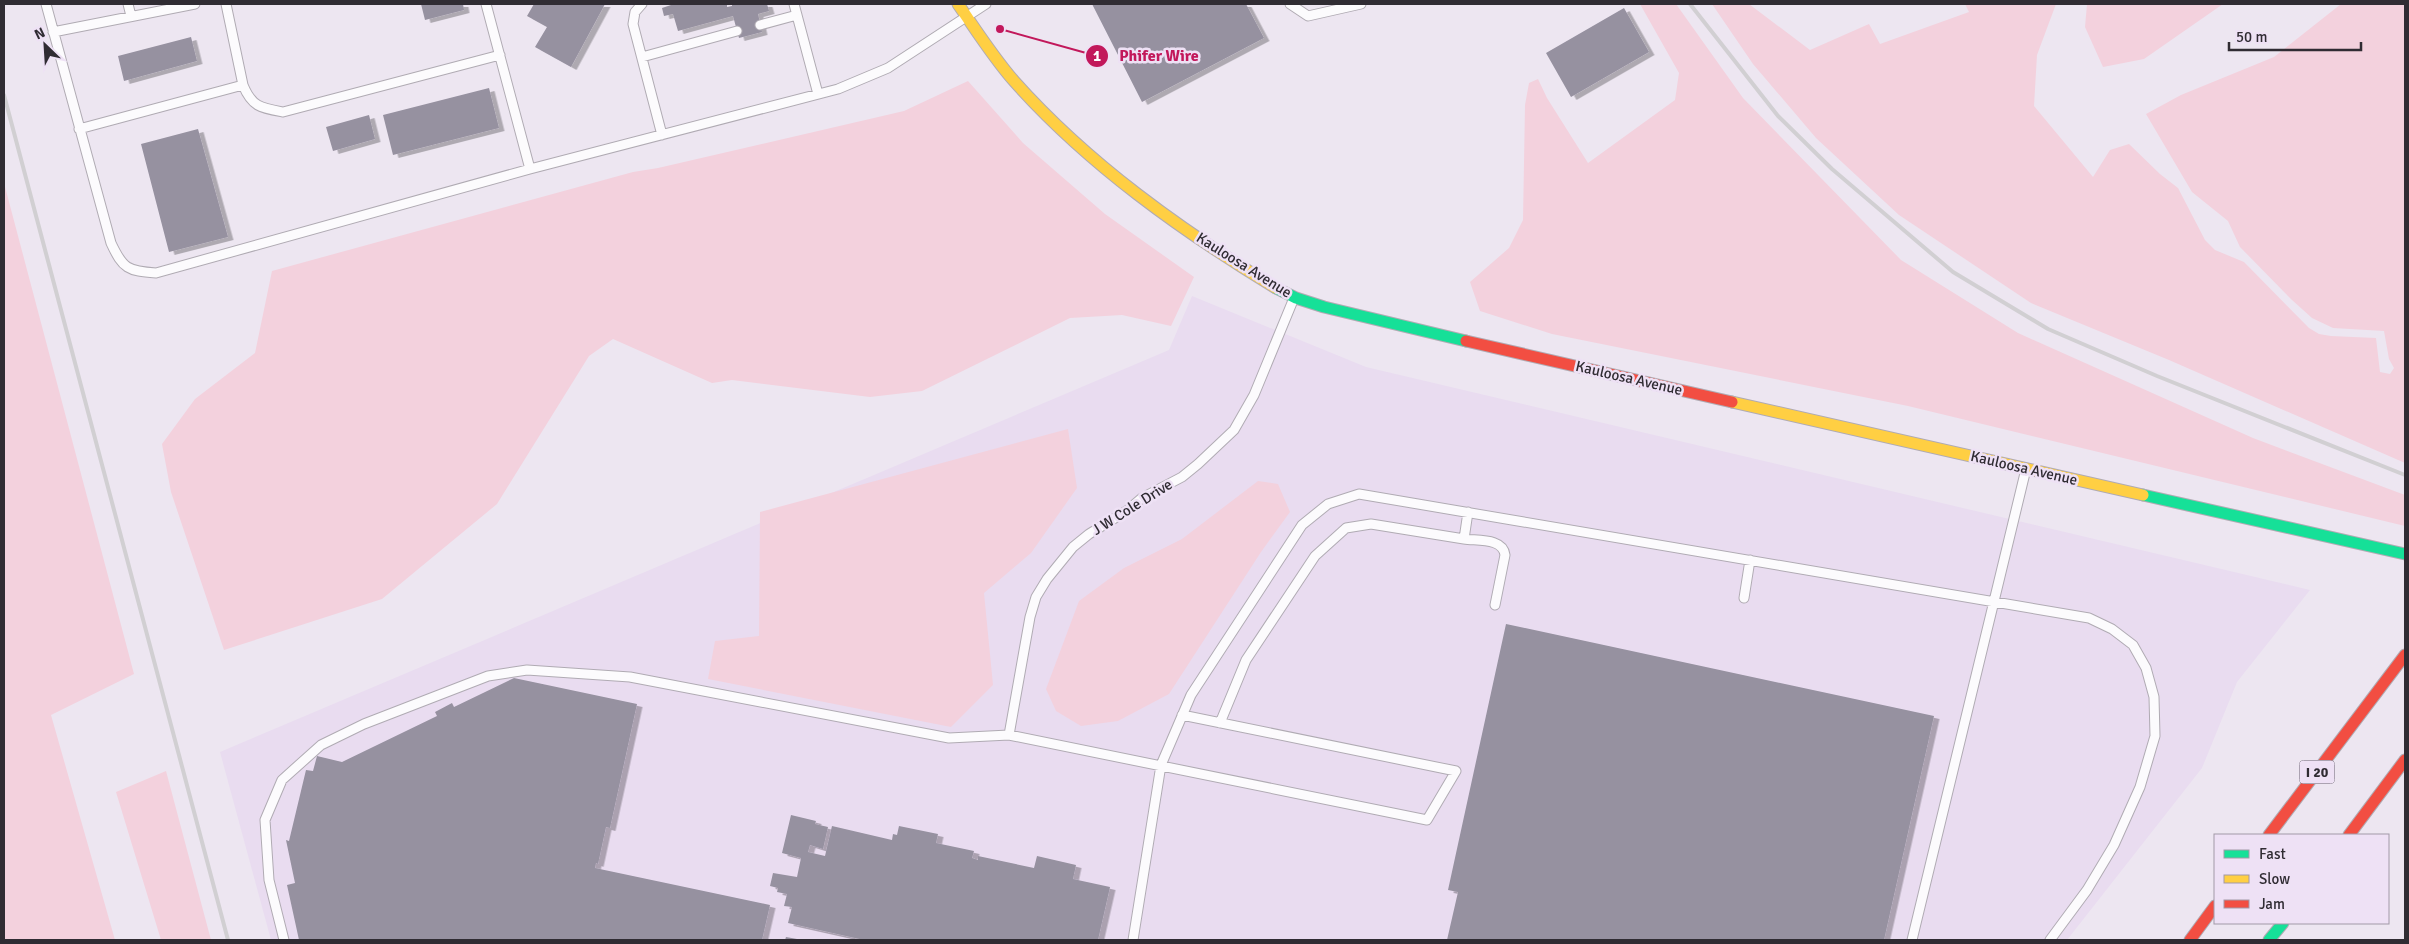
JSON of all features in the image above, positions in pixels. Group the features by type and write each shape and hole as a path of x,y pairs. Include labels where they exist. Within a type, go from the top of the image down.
{"main road":[{"name":"Kauloosa Avenue","path":"958,4 997,59 1039,107 1084,150 1133,190 1184,227 1294,298 1372,320 2405,554"},
{"name":"I 20","path":"2270,834 2405,655"},
{"path":"2350,834 2405,760"},
{"path":"2190,940 2214,907"},
{"path":"2269,940 2282,924"}],"lane":[{"path":"46,4 111,243 119,261 133,271 156,273 530,169 838,89 888,68 986,4"},
{"path":"128,4 131,16"},
{"path":"53,32 195,4"},
{"path":"226,4 243,85 248,98 260,108 282,112 500,55"},
{"path":"486,4 530,169"},
{"path":"642,4 635,12 633,24 662,135"},
{"path":"794,4 818,94"},
{"path":"1290,4 1308,16 1361,4"},
{"path":"760,25 797,15"},
{"path":"642,57 737,31"},
{"path":"79,129 243,85"},
{"name":"J W Cole Drive","path":"1009,735 1030,617 1036,597 1047,579 1073,547 1089,534 1128,510 1142,498 1182,477 1234,430 1254,395 1294,298"},
{"path":"1912,940 1992,602 2027,468"},
{"path":"1133,940 1161,766 1191,695 1302,525 1328,504 1359,494 2089,618 2112,629 2133,645 2146,668 2154,698 2155,736 2140,787 2114,846 2087,890 2050,940"},
{"path":"1464,539 1468,512"},
{"path":"1220,723 1246,660 1315,556 1346,528 1371,524 1500,544 1504,548 1505,554 1495,605"},
{"path":"1744,598 1750,560"},
{"path":"284,940 269,880 264,820 282,780 321,745 364,724 488,676 527,670 630,677 949,738 1009,735 1427,820 1456,772 1182,715"}],"shaded area":[{"path":"1640,4 1676,4 1743,98 1901,260 2018,333 2253,438 2405,495 2405,526 1908,406 1552,334 1480,311 1470,282 1509,248 1523,220 1525,105 1529,83 1538,79 1547,98 1588,163 1675,100 1679,73"},
{"path":"1712,4 1749,4 1810,50 1869,24 1880,44 1969,12 1965,4 2056,4 2037,55 2034,106 2093,177 2110,150 2129,144 2160,174 2178,188 2205,240 2215,250 2244,262 2309,328 2319,334 2376,338 2380,372 2390,374 2394,368 2389,359 2384,331 2333,328 2312,318 2292,300 2240,247 2228,221 2192,192 2146,114 2181,95 2274,57 2341,4 2405,4 2405,463 2169,360 2031,303 1899,215 1816,138 1753,64"},
{"path":"2087,4 2223,4 2144,59 2103,67 2085,27"},
{"path":"968,81 1023,143 1105,214 1194,277 1171,326 1122,315 1070,318 922,391 870,397 732,380 712,383 613,339 589,356 497,504 382,599 224,650 171,492 162,444 195,399 255,353 272,271 633,172 658,168 904,111"},
{"path":"4,183 134,674 51,715 115,940 4,940"},
{"path":"1192,296 1366,367 2310,590 2237,682 2202,768 2067,940 271,940 220,752 1169,350"},
{"path":"1068,429 1077,488 1031,553 984,593 993,685 951,727 708,679 715,641 759,636 760,512"},
{"path":"1258,481 1278,484 1290,512 1261,552 1169,694 1118,721 1081,726 1056,711 1046,689 1079,601 1124,568 1182,539"},
{"path":"166,771 211,940 161,940 116,792"}],"building":[{"path":"421,4 463,4 464,10 425,20"},
{"path":"534,4 605,4 571,67 535,47 547,27 527,16"},
{"path":"674,4 727,4 727,7 732,6 732,4 767,4 769,11 758,14 762,32 739,38 733,16 678,31 673,14 664,16 662,8"},
{"path":"1092,4 1246,4 1264,38 1142,102"},
{"path":"1624,8 1649,52 1571,97 1546,53"},
{"path":"191,37 197,61 124,81 118,56"},
{"path":"489,88 499,128 393,155 383,115"},
{"path":"369,115 375,139 333,151 326,127"},
{"path":"198,129 228,237 169,252 141,144"},
{"path":"1506,624 1934,716 1884,940 1447,940 1458,892 1448,890"},
{"path":"514,678 637,704 610,828 606,827 598,864 596,863 595,868 770,905 762,940 299,940 287,885 295,883 286,840 289,841 306,770 313,771 317,756 342,762 437,716 435,712 452,703 454,707"},
{"path":"791,815 816,821 815,824 828,827 823,849 810,845 808,852 825,856 832,826 892,840 893,834 897,835 899,826 938,834 936,843 974,851 972,858 978,860 978,856 1034,868 1037,856 1076,865 1073,879 1110,887 1098,940 864,940 788,923 792,907 784,906 787,894 777,892 778,888 770,886 773,873 797,877 801,858 782,853"},
{"path":"786,937 797,939 797,940 785,940"}],"railway":[{"path":"1690,4 1778,116 1832,169 1953,272 2048,329 2157,376 2405,475"},
{"path":"4,95 228,940"}],"traffic: fast":[{"path":"1276,288 1296,298 1324,307 1466,341"},
{"path":"2143,495 2405,554"},
{"path":"2269,940 2282,924"}],"traffic: slow":[{"path":"958,4 1014,81 1073,140 1105,168 1171,219 1276,288"},
{"path":"1732,402 2143,495"}],"traffic: jam":[{"path":"1466,341 1732,402"},
{"path":"2270,834 2405,655"},
{"path":"2350,834 2405,760"},
{"path":"2190,940 2214,907"}],"place":[{"name":"Phifer Wire","path":"1000,29"}]}
